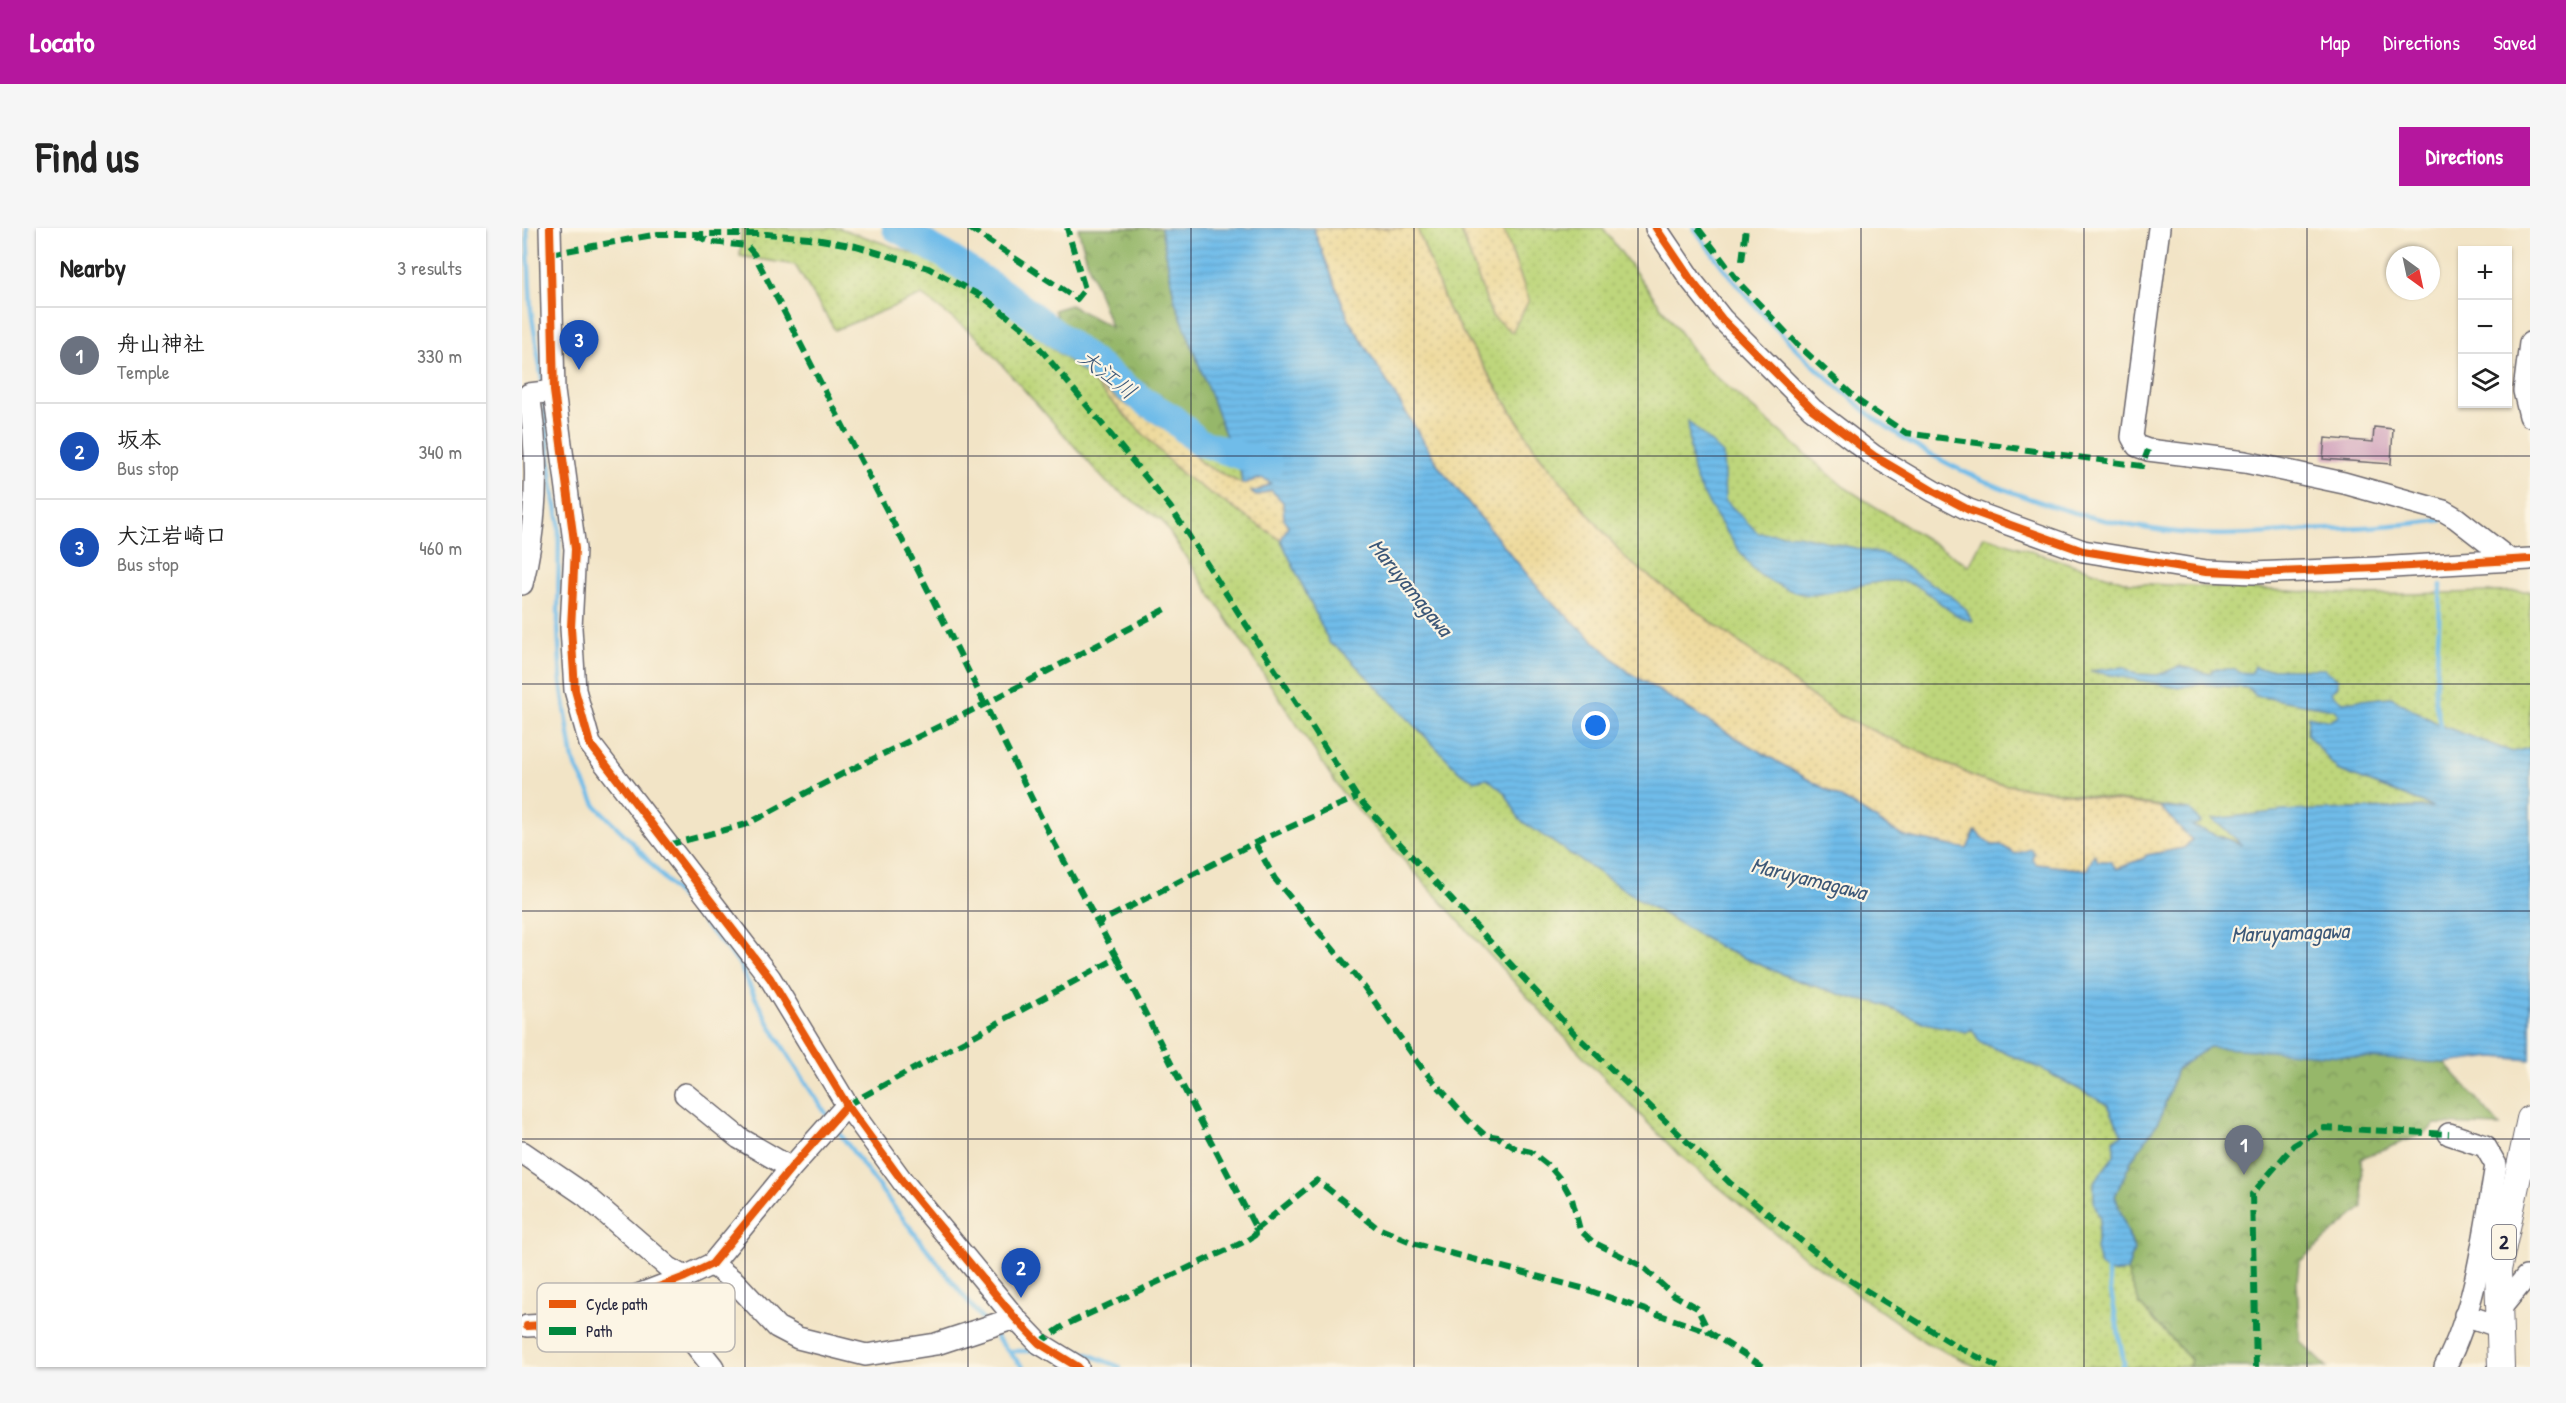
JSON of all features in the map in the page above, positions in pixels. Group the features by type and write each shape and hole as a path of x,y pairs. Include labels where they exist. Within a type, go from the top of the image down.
{"main road":[{"name":"2","path":"2501,1367 2498,1270 2530,1124"}],"street":[{"path":"1656,228 1691,280 1722,319 1812,409 1874,456 1969,510 2083,551 2207,571 2264,572 2520,560"},
{"path":"2159,228 2132,437 2138,446 2148,450 2245,462 2344,483 2444,511 2520,560"},
{"path":"549,231 554,390 575,549 571,628 575,690 590,744 770,978 847,1105 918,1200 1015,1318 1039,1343 1078,1367"},
{"path":"2530,343 2524,391 2530,417"},
{"path":"522,584 536,502 534,424 529,394 554,390"},
{"path":"685,1094 739,1138 791,1168"},
{"path":"672,1283 712,1264 791,1168 847,1105"},
{"path":"2445,1367 2465,1315 2480,1255 2496,1165 2485,1146 2449,1134"},
{"path":"522,1152 585,1195 669,1268 685,1278"},
{"path":"712,1264 735,1282 777,1327 798,1338 866,1355 936,1344 1015,1318"},
{"path":"2465,1315 2499,1319 2526,1277 2530,1277"},
{"path":"527,1326 537,1325"},
{"path":"702,1352 713,1367"},
{"path":"841,1367 858,1352"}],"green space":[{"path":"742,228 839,228 920,256 969,281 1087,376 1182,474 1281,540 1330,644 1340,649 1460,772 1487,778 1505,793 1520,820 1643,902 1723,949 1796,980 1858,1000 1876,1002 1925,1023 1972,1029 1980,1042 2040,1068 2108,1105 2122,1135 2114,1140 2114,1156 2094,1182 2094,1203 2100,1218 2096,1249 2112,1273 2127,1271 2140,1305 2191,1360 2189,1367 1977,1367 1925,1342 1802,1255 1677,1153 1555,1027 1341,791 1162,521 1107,483 978,338 922,295 835,330 795,265 740,256"},
{"path":"1078,228 1161,228 1175,301 1230,447 1221,441 1176,436 1117,399 1087,376 1073,356 1054,310 1070,305 1111,327 1088,264"},
{"path":"1417,228 1460,228 1492,316 1529,300 1503,228 1603,228 1706,368 1844,487 1969,566 1984,536 2130,583 2367,595 2530,591 2530,748 2512,752 2440,725 2391,697 2343,702 2331,693 2254,667 2251,673 2211,674 2180,666 2158,675 2136,674 2123,667 2093,671 2179,688 2198,683 2248,688 2256,696 2334,709 2339,716 2307,734 2338,770 2434,807 2356,809 2213,819 2246,845 2191,826 2200,822 2190,810 1986,782 1836,714 1627,560 1538,454 1448,309"},
{"path":"1176,436 1214,440 1230,449 1239,468 1242,484 1202,464"},
{"path":"2209,1047 2445,1063 2500,1126 2435,1124 2426,1133 2361,1158 2363,1207 2299,1262 2297,1281 2300,1341 2327,1367 2189,1367 2191,1360 2140,1305 2127,1271 2134,1249 2115,1196 2132,1159 2159,1121 2177,1069"}],"sand":[{"path":"1313,228 1417,228 1448,309 1538,454 1627,560 1836,714 1986,782 2160,807 2192,839 2184,848 2147,855 2145,858 2117,869 2098,861 2094,855 2087,870 2035,864 2032,859 2015,854 2001,845 1992,845 1975,832 1967,849 1902,836 1628,672 1544,595 1440,468 1349,320"},
{"path":"1460,228 1503,228 1529,300 1512,332 1492,316"},
{"path":"1087,376 1117,399 1176,436 1202,464 1242,484 1262,478 1272,483 1252,493 1256,496 1271,490 1283,502 1284,519 1288,526 1281,540 1182,474"}],"water":[{"name":"Maruyamagawa","path":"1161,228 1313,228 1349,320 1440,468 1544,595 1628,672 1902,836 1967,849 1975,831 1992,845 2001,845 2015,854 2031,849 2034,853 2032,859 2036,864 2087,870 2094,854 2098,861 2110,861 2117,869 2147,855 2184,848 2192,840 2160,807 2190,810 2201,822 2192,826 2243,845 2212,819 2283,811 2433,807 2338,770 2307,734 2308,716 2330,721 2339,716 2334,709 2256,696 2248,688 2198,684 2179,688 2090,671 2123,667 2136,674 2158,675 2180,666 2210,674 2214,669 2235,669 2239,672 2251,673 2254,666 2258,669 2324,669 2338,679 2338,686 2331,693 2343,702 2391,697 2440,725 2512,752 2530,748 2530,1060 2494,1057 2445,1063 2209,1047 2177,1069 2159,1121 2132,1159 2115,1196 2134,1250 2127,1271 2112,1273 2100,1266 2096,1249 2100,1218 2094,1203 2094,1182 2114,1156 2114,1140 2122,1135 2108,1105 2040,1068 1980,1042 1972,1029 1966,1032 1925,1023 1876,1002 1858,1000 1796,980 1723,949 1643,902 1520,820 1505,793 1487,778 1475,781 1460,772 1340,649 1330,644 1281,540 1288,526 1284,519 1283,502 1271,490 1256,496 1251,492 1261,490 1271,483 1262,478 1242,484 1240,467 1230,447 1175,301"},
{"path":"1688,421 1723,454 1725,500 1758,533 1798,535 1886,555 1948,594 1966,609 1972,621 1954,614 1924,590 1906,582 1883,581 1811,595 1791,591 1760,575 1735,545 1696,480 1691,458"}],"building":[{"path":"2374,427 2393,429 2391,464 2323,459 2325,438 2373,442"}],"waterway":[{"path":"527,228 531,310 543,386"},
{"name":"大江川","path":"896,228 943,254 1003,293 1144,401 1171,417 1199,442 1269,465"},
{"path":"1694,228 1764,316 1804,356 1881,423 1915,446 1953,466 2032,500 2116,523 2198,534 2269,533 2442,520"},
{"path":"544,398 552,484 559,522 558,625 561,682 573,760 596,806 630,840 739,963 769,1023 829,1118"},
{"path":"2441,585 2435,700 2441,729"},
{"path":"835,1127 890,1202 985,1323"},
{"path":"2106,1264 2124,1363 2122,1367"},
{"path":"992,1332 1008,1351 1038,1351"},
{"path":"1008,1351 1023,1367"},
{"path":"1067,1351 1080,1351 1120,1367"}],"marked path":[{"path":"969,228 1077,299 1085,289 1067,228"},
{"path":"1698,228 1742,286 1797,344 1860,402 1906,433 2142,466 2148,450"},
{"path":"1742,261 1746,228"},
{"path":"550,254 658,234 767,234 809,238 856,246 928,268 983,297 1024,329 1171,508 1357,797 1575,1034 1730,1183 1851,1281 1960,1348 1998,1367"},
{"path":"696,236 712,242 747,246 754,254 925,584 1051,837 1098,923"},
{"path":"668,845 747,824 844,773 985,704 1168,608"},
{"path":"847,1105 1117,958 1098,923 1250,845 1357,797"},
{"path":"1255,843 1275,879 1362,984 1422,1068 1468,1120 1485,1135 1498,1137 1515,1148 1531,1152 1550,1167 1562,1181 1572,1199 1580,1230 1593,1242 1642,1266 1672,1294 1697,1308 1709,1332"},
{"path":"1039,1343 1065,1325 1255,1235 1254,1225 1117,958"},
{"path":"2256,1367 2252,1194 2294,1145 2324,1128 2449,1134"},
{"path":"1254,1231 1317,1180 1376,1227 1416,1244 1585,1289 1709,1332 1764,1367"}],"cycle path":[{"path":"550,228 554,391 575,549 571,628 575,690 590,744 770,978 847,1105 903,1182 1015,1318 1039,1343 1078,1367"},
{"path":"1656,228 1691,280 1722,319 1812,409 1874,456 1969,510 2083,551 2207,571 2253,573 2530,559"},
{"path":"669,1283 712,1264 791,1168 847,1105"},
{"path":"527,1326 537,1325"}],"place":[{"name":"大江岩崎口","path":"579,370"},
{"name":"舟山神社","path":"2244,1175"},
{"name":"坂本","path":"1021,1298"}]}
